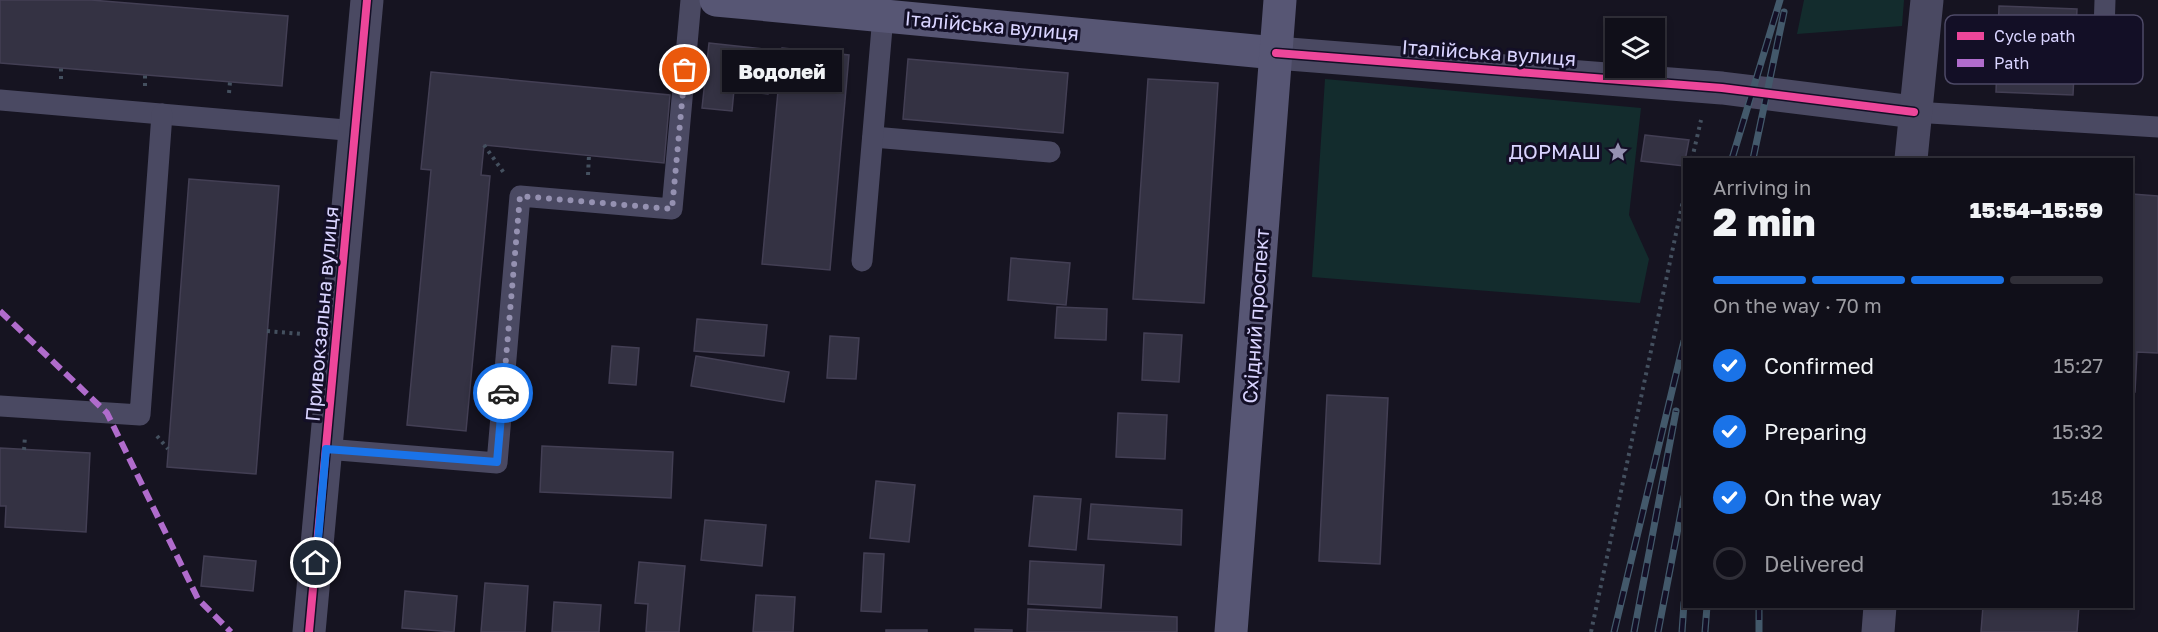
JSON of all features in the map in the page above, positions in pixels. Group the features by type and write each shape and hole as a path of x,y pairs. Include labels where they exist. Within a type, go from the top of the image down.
{"main road":[{"name":"Італійська вулиця","path":"716,0 1276,53"},
{"name":"Східний проспект","path":"1232,632 1280,0"}],"street":[{"name":"Привокзальна вулиця","path":"309,632 357,130 367,0"},
{"path":"1911,158 1927,0"},
{"name":"Італійська вулиця","path":"1276,53 1722,88 1914,112"},
{"path":"1878,632 1880,608"}],"lane":[{"path":"326,449 497,462 520,196 672,209 691,0"},
{"path":"2105,0 2105,15"},
{"path":"862,261 883,16"},
{"path":"0,100 357,130"},
{"path":"1914,112 2158,127"},
{"path":"0,406 140,415 162,114"},
{"path":"873,137 1050,152"}],"path":[{"path":"484,145 520,196"},
{"path":"1591,632 1683,201"}],"green space":[{"path":"1804,0 1904,0 1902,26 1797,34"},
{"path":"1325,79 1641,108 1629,215 1649,259 1640,303 1312,277"}],"building":[{"path":"0,0 91,0 288,16 282,86 0,63"},
{"path":"1999,6 2077,9 2077,15 1999,15"},
{"path":"709,43 772,50 768,94 734,90 732,111 702,108"},
{"path":"782,48 849,55 830,270 762,264"},
{"path":"908,59 1068,73 1063,133 903,119"},
{"path":"431,72 670,95 664,163 484,145 481,175 490,176 466,431 407,425 431,170 421,169"},
{"path":"1148,79 1218,83 1204,303 1133,299"},
{"path":"1996,84 2074,84 2073,95 1996,92"},
{"path":"1645,135 1689,140 1683,166 1641,161"},
{"path":"189,179 279,186 256,474 167,467"},
{"path":"2133,194 2158,196 2158,353 2137,352 2135,392 2133,392"},
{"path":"1011,258 1070,263 1066,305 1008,300"},
{"path":"1057,307 1107,309 1106,340 1055,338"},
{"path":"697,319 767,325 764,356 694,351"},
{"path":"1144,333 1182,335 1179,382 1142,380"},
{"path":"830,336 859,338 856,379 827,378"},
{"path":"612,346 639,348 636,385 609,383"},
{"path":"696,356 789,372 784,402 691,386"},
{"path":"1327,395 1388,398 1380,564 1319,561"},
{"path":"1118,413 1167,415 1165,459 1116,457"},
{"path":"542,446 673,452 671,498 540,492"},
{"path":"0,448 90,453 86,532 5,527 6,506 0,506"},
{"path":"876,481 915,485 909,542 870,538"},
{"path":"1034,496 1081,499 1076,550 1029,546"},
{"path":"1091,504 1182,510 1181,545 1088,539"},
{"path":"705,520 766,525 762,566 701,560"},
{"path":"864,553 884,554 881,612 861,611"},
{"path":"204,556 256,561 253,591 201,586"},
{"path":"1030,561 1104,565 1101,608 1028,604"},
{"path":"639,562 685,566 679,632 646,632 648,604 635,603"},
{"path":"485,583 528,586 525,632 481,632"},
{"path":"405,591 457,596 454,632 402,628"},
{"path":"756,595 795,597 793,632 753,632"},
{"path":"554,602 601,605 599,632 552,632"},
{"path":"1983,608 2079,608 2077,632 1981,632"},
{"path":"1028,609 1177,617 1177,632 1027,632"},
{"path":"975,629 1012,630 1012,632 975,632"},
{"path":"886,630 927,630 927,632 886,632"}],"railway":[{"path":"1732,158 1780,0"},
{"path":"1753,158 1784,12"},
{"path":"1614,632 1683,345"},
{"path":"1634,632 1676,411"},
{"path":"1658,632 1683,502"},
{"path":"1682,632 1684,608"},
{"path":"1705,632 1707,608"},
{"path":"1759,608 1759,632"}],"marked path":[{"path":"0,311 107,413 198,599 231,632"}],"cycle path":[{"path":"309,632 367,0"},
{"path":"1276,53 1722,88 1914,112"}],"way so far":[{"path":"503,393 520,196 672,209 685,70"}],"place":[{"name":"Водолей","path":"685,70"},
{"name":"ДОРМАШ","path":"1618,152"}],"route":[{"path":"316,563 326,449 497,462 503,393"}]}
